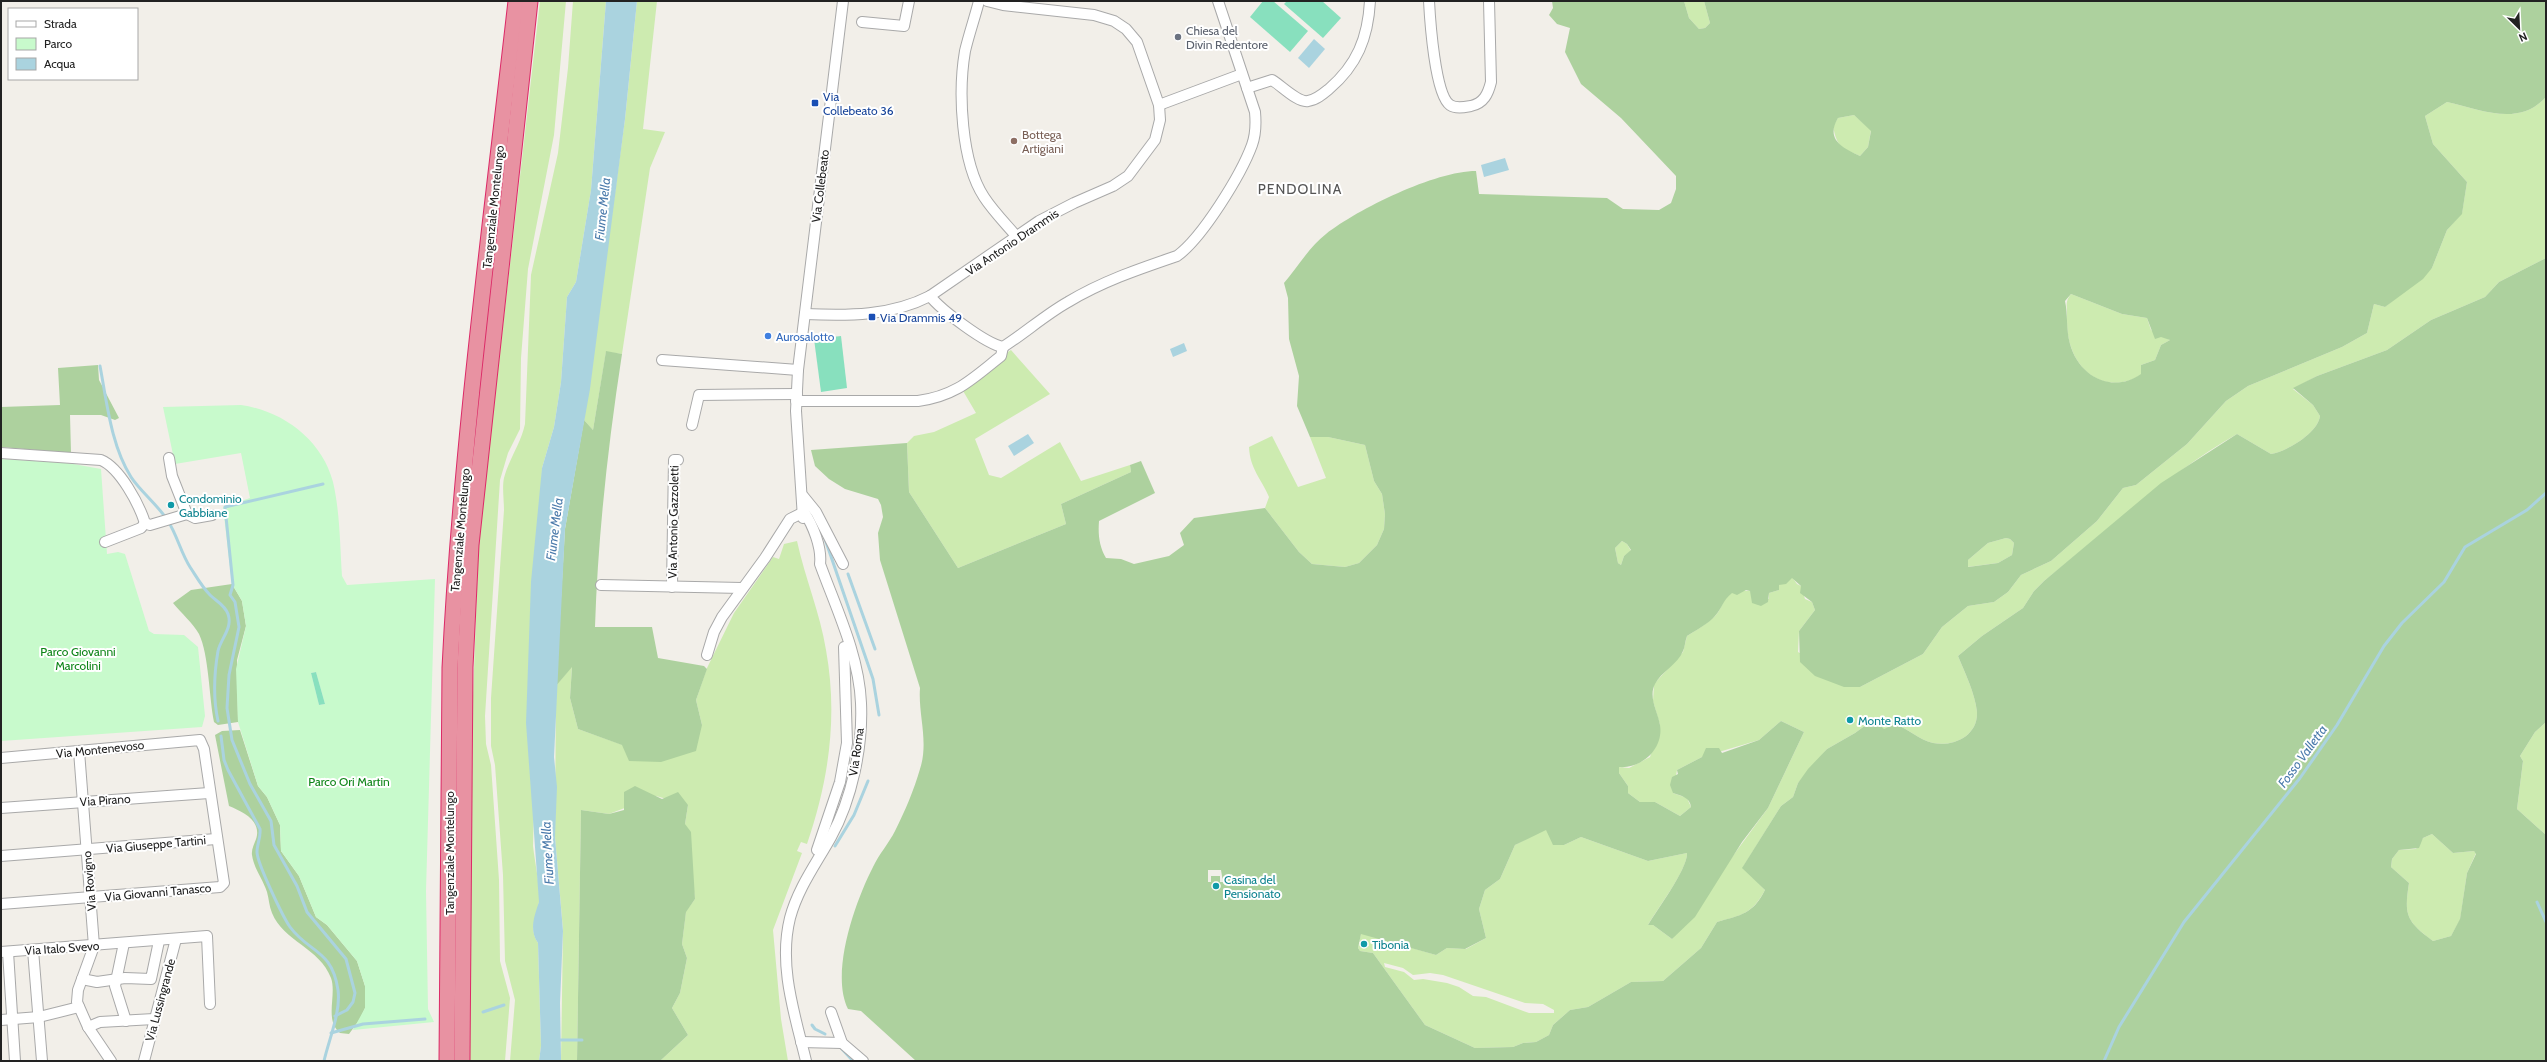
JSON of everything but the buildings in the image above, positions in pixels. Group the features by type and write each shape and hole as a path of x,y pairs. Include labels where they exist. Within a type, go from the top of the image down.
{"highway":[{"name":"Tangenziale Montelungo","path":"447,1061 450,668 453,605 463,485 516,1"},
{"name":"Tangenziale Montelungo","path":"462,1061 465,667 471,545 530,1"}],"street":[{"name":"Via Collebeato","path":"804,512 797,398 798,370 843,1"},
{"path":"862,22 904,26 909,1"},
{"path":"979,1 966,50 962,78 963,119 970,168 984,196 1017,237"},
{"name":"Via Antonio Drammis","path":"805,314 866,315 915,304 930,296 1039,221 1074,202 1113,186 1128,176 1154,140 1160,120 1159,106 1137,42 1126,29 1114,21 1094,15 1003,5 987,1"},
{"path":"930,296 938,306 994,346 1003,347 1066,302 1115,277 1177,256 1199,236 1229,189 1252,146 1256,127 1255,112 1218,1"},
{"path":"1247,88 1272,80 1283,86 1294,98 1307,102 1320,97 1341,78 1355,62 1366,28 1370,1"},
{"path":"1429,1 1434,55 1444,97 1450,105 1461,108 1478,105 1488,95 1490,89 1489,1"},
{"path":"1159,106 1242,74"},
{"path":"692,425 699,395 853,400 918,401 936,399 962,386 1001,356 1003,347"},
{"path":"662,360 798,370"},
{"path":"1,453 101,460 110,464 117,471 145,523 150,526 187,514"},
{"path":"169,458 172,476 187,514 195,518 212,515"},
{"name":"Via Antonio Gazzoletti","path":"672,587 674,460 678,460"},
{"path":"803,496 816,512 843,564"},
{"path":"707,655 714,632 742,588 765,558 790,519 804,512"},
{"name":"Via Roma","path":"804,512 810,520 821,556 820,564 842,627 846,667 847,743 840,782 810,871 797,898 790,920 787,941 788,989 806,1061"},
{"path":"105,542 141,528 145,523"},
{"name":"Via Antonio Gazzoletti","path":"601,585 742,588"},
{"name":"Via Montenevoso","path":"1,758 200,740 204,749 209,793"},
{"name":"Via Rovigno","path":"79,751 94,946 77,996 79,1007"},
{"path":"209,793 216,839"},
{"name":"Via Pirano","path":"1,808 209,793"},
{"name":"Via Giuseppe Tartini","path":"1,856 216,839"},
{"name":"Via Giovanni Tanasco","path":"1,904 220,887 224,883 216,839"},
{"name":"Via Italo Svevo","path":"4,952 159,941 207,936 210,1004"},
{"name":"Via Lussingrande","path":"144,1061 176,939"},
{"name":"Via Lussingrande","path":"116,980 125,978 151,979 159,941"},
{"path":"124,943 116,980 116,993 126,1021"},
{"path":"33,950 42,1061"},
{"path":"4,952 12,1019 15,1061"},
{"path":"82,979 97,982 116,980"},
{"path":"1,1020 39,1017 79,1007 88,1027 111,1061"},
{"path":"831,1012 842,1043 863,1061"},
{"path":"88,1027 100,1022 154,1019"},
{"path":"801,1042 842,1043"}],"green space":[{"path":"540,1 566,1 554,135 528,269 521,358 520,429 508,453 500,480 485,716 486,744 491,765 499,880 500,961 510,998 505,1061 469,1061 473,696 479,536"},
{"path":"573,1 606,1 591,190 576,282 567,297 561,382 554,427 542,468 533,846 539,895 538,908 533,928 535,938 538,943 541,1046 539,1061 510,1061 515,1000 505,961 503,875 495,765 491,746 491,698 504,510 503,485 506,471 521,438 525,424 531,275 558,153 568,68"},
{"path":"637,1 657,1 643,129 665,132 650,168 622,354 606,352 593,430 584,420 625,119"},
{"path":"1263,1 1273,1 1308,31 1290,52 1250,17"},
{"path":"1287,1 1322,1 1341,18 1323,38 1284,4"},
{"path":"1552,1 1684,1 1689,18 1699,29 1705,28 1710,23 1704,1 2546,1 2546,97 2535,106 2524,112 2512,114 2487,112 2447,102 2425,116 2433,144 2467,182 2462,214 2447,230 2432,268 2423,279 2385,307 2374,304 2367,333 2342,347 2248,386 2226,401 2187,444 2136,485 2123,488 2097,521 2051,561 2021,575 2008,592 1994,602 1968,606 1942,627 1923,654 1860,687 1844,687 1815,676 1800,662 1799,631 1815,610 1812,602 1800,593 1801,586 1792,578 1786,584 1779,585 1779,590 1769,593 1768,602 1761,606 1752,603 1750,591 1746,590 1737,595 1732,593 1712,619 1687,636 1681,656 1655,684 1653,689 1653,699 1660,725 1660,734 1655,749 1643,761 1635,765 1619,767 1619,773 1628,786 1628,793 1640,802 1655,802 1680,816 1691,807 1687,799 1673,793 1670,785 1672,777 1678,774 1677,770 1702,757 1706,748 1719,748 1722,753 1759,740 1781,721 1804,732 1768,808 1742,842 1695,917 1672,939 1653,925 1648,925 1665,900 1683,868 1687,853 1648,861 1581,837 1564,845 1553,845 1546,830 1515,845 1500,879 1485,890 1479,909 1486,938 1465,949 1447,948 1436,955 1361,934 1358,948 1360,951 1373,953 1425,1025 1475,1048 1513,1047 1523,1043 1536,1042 1549,1035 1553,1025 1570,1010 1588,1007 1631,982 1663,981 1701,948 1717,922 1740,915 1751,909 1756,904 1765,890 1742,868 1781,806 1793,797 1798,783 1808,769 1827,749 1855,733 1874,719 1884,729 1895,724 1928,742 1941,744 1963,738 1973,728 1977,712 1972,690 1958,656 1982,636 2023,608 2034,591 2044,581 2161,483 2237,434 2271,454 2293,446 2314,429 2320,416 2313,405 2293,388 2317,376 2387,350 2431,320 2485,297 2499,282 2546,258 2546,722 2535,732 2520,756 2523,761 2517,809 2546,835 2546,1061 916,1061 861,1011 848,1009 843,994 842,977 843,957 852,918 873,867 890,840 906,808 918,777 923,759 924,748 920,708 920,688 880,560 878,533 883,517 881,505 878,499 845,489 829,479 815,466 811,450 907,443 909,492 958,568 1066,524 1061,504 1131,472 1130,465 1141,461 1155,493 1099,521 1100,540 1106,558 1121,559 1134,564 1169,556 1184,545 1180,533 1194,518 1265,508 1299,552 1312,564 1345,567 1359,563 1377,545 1384,529 1385,514 1382,494 1374,481 1365,445 1328,437 1310,437 1297,406 1299,376 1289,339 1288,298 1284,283 1309,251 1320,239 1340,224 1377,203 1419,184 1459,173 1476,171 1479,194 1607,198 1623,209 1659,210 1671,203 1676,189 1676,176 1621,118 1581,84 1565,52 1570,28 1557,24 1549,15 1553,8","holes":["1854,115 1871,131 1868,147 1860,156 1842,146 1835,138 1834,132 1838,118","2071,294 2122,314 2147,318 2155,339 2161,337 2170,340 2161,345 2155,360 2141,365 2141,374 2130,380 2109,382 2098,379 2089,373 2074,356 2067,327 2065,301","2006,538 2010,539 2014,543 2012,555 1998,563 1968,567 1968,560 1988,543","1622,541 1627,544 1631,550 1624,556 1621,565 1618,563 1615,548","2432,834 2453,853 2474,851 2476,854 2467,873 2460,919 2451,936 2433,941 2412,922 2407,910 2409,883 2391,867 2392,859 2399,850 2419,848 2423,838","1208,870 1221,870 1223,882 1220,882 1220,876 1211,876 1211,882 1208,882"]},
{"path":"1684,1 1704,1 1710,23 1705,28 1699,29 1689,18"},
{"path":"2546,97 2546,258 2499,282 2485,297 2431,320 2387,350 2317,376 2293,389 2313,405 2320,416 2314,429 2293,446 2271,454 2237,434 2186,467 2114,523 2044,581 2034,591 2023,608 1982,636 1958,656 1972,690 1977,712 1973,728 1963,738 1941,744 1928,742 1895,724 1884,730 1874,719 1855,733 1827,749 1798,783 1793,797 1781,806 1743,867 1765,890 1756,904 1751,909 1740,915 1717,922 1701,948 1663,981 1631,982 1588,1007 1570,1010 1553,1025 1549,1035 1536,1042 1523,1043 1513,1047 1475,1048 1425,1025 1373,953 1360,951 1358,948 1359,942 1361,933 1436,955 1447,948 1466,949 1486,938 1479,909 1485,890 1500,879 1515,845 1546,829 1564,845 1581,837 1648,861 1687,853 1683,869 1648,925 1653,925 1672,939 1768,808 1804,732 1781,721 1759,740 1702,757 1677,770 1673,793 1687,798 1691,807 1680,816 1655,802 1640,802 1628,793 1628,786 1619,773 1619,767 1629,768 1650,757 1660,725 1653,701 1654,684 1683,652 1687,636 1713,618 1729,595 1734,592 1750,591 1753,595 1769,599 1769,593 1779,590 1779,585 1792,577 1797,584 1801,586 1805,599 1812,602 1815,610 1799,631 1798,652 1860,687 1923,654 1942,627 1968,606 1994,602 2008,592 2021,575 2051,561 2097,521 2123,488 2136,485 2187,444 2226,401 2248,386 2342,347 2367,333 2374,304 2385,307 2432,268 2447,230 2462,213 2467,182 2433,144 2425,116 2447,102 2500,114 2524,112 2535,106","holes":["1366,939 1369,946 1363,948 1359,942","1384,963 1403,968 1413,975 1430,973 1443,975 1525,1003 1543,1004 1554,1010 1554,1013 1529,1013 1486,997 1473,996 1459,987 1447,983 1423,979 1414,980 1404,972 1385,967"]},
{"path":"1854,115 1871,130 1868,147 1860,156 1841,146 1836,139 1833,126 1838,118"},
{"path":"2071,294 2122,314 2147,318 2151,330 2170,340 2161,345 2155,360 2141,365 2142,374 2131,380 2120,383 2098,379 2089,374 2081,366 2070,344 2067,329 2067,301"},
{"path":"841,336 847,388 821,392 814,339"},
{"path":"1011,350 1050,394 975,439 989,475 1001,478 1060,442 1081,481 1130,465 1131,472 1061,504 1066,524 958,568 909,492 907,443 914,436 934,432 976,413 959,384"},
{"path":"606,351 622,354 604,490 596,593 595,627 652,627 658,658 704,666 707,669 696,700 702,725 696,751 661,762 629,761 622,745 578,729 570,698 572,667 556,686 565,529 584,420 593,430"},
{"path":"98,365 99,380 119,418 115,420 101,415 70,415 71,453 1,447 1,407 60,405 58,368"},
{"name":"Parco Ori Martin","path":"241,405 257,408 286,421 299,430 310,441 320,453 328,467 333,482 337,505 342,576 347,585 435,579 426,891 428,1009 434,1022 353,1030 365,1008 365,986 357,961 327,925 316,917 299,876 281,851 280,825 267,797 258,786 238,722 236,669 246,626 242,601 232,584 223,507 250,498 241,453 175,464 163,407","holes":["316,672 325,704 319,705 311,673"]},
{"path":"1272,436 1298,487 1326,478 1310,437 1328,437 1365,445 1374,481 1382,494 1385,514 1384,529 1377,545 1359,563 1345,567 1312,564 1299,552 1265,508 1269,497 1251,461 1249,447"},
{"name":"Parco Giovanni Marcolini","path":"1,459 68,463 101,469 107,554 118,552 125,554 149,631 154,634 184,635 198,647 205,716 202,727 1,741"},
{"path":"2006,538 2010,539 2014,543 2012,555 1998,563 1967,567 1968,560 1988,543"},
{"path":"797,541 826,650 830,675 831,724 826,772 815,820 807,844 801,842 797,851 802,853 773,930 781,1019 788,1061 660,1061 688,1035 672,1008 680,993 687,958 682,944 686,911 695,899 685,824 688,805 656,796 609,814 581,810 577,1061 561,1061 563,930 555,837 556,686 572,666 570,698 578,729 623,745 702,725 696,700 707,668 734,613 773,557 779,559 784,544"},
{"path":"1622,541 1627,544 1631,551 1624,556 1621,565 1618,563 1615,548"},
{"path":"232,584 242,601 246,626 237,660 238,722 218,725 214,722 207,664 199,634 173,603 191,590"},
{"path":"316,672 325,704 319,705 311,673"},
{"path":"2546,722 2546,835 2517,809 2523,761 2520,756 2535,732"},
{"path":"240,730 258,786 267,797 280,825 281,851 299,876 316,917 327,925 357,961 365,986 365,1008 360,1019 349,1034 340,1033 335,1028 332,1014 333,992 331,978 326,968 319,959 284,931 277,923 272,913 267,892 252,855 252,850 257,835 255,824 248,816 229,806 215,735 222,731"},
{"path":"635,786 662,799 678,792 688,805 685,824 691,832 695,899 686,912 682,944 687,958 680,993 672,1008 688,1035 660,1061 577,1061 581,810 609,814 624,810 624,792"},
{"path":"2432,834 2453,853 2474,851 2476,853 2467,873 2460,920 2451,936 2433,941 2412,922 2407,910 2409,883 2391,867 2392,859 2399,850 2416,849 2423,838"}],"water":[{"name":"Fiume Mella","path":"606,1 637,1 625,119 590,389 565,529 554,757 557,787 555,837 563,931 560,1003 561,1061 539,1061 541,1046 538,943 535,938 533,923 539,902 526,723 531,582 542,468 554,427 561,382 567,297 576,282 591,190"},
{"path":"1314,39 1325,49 1309,68 1298,58"},
{"path":"1505,158 1509,170 1484,177 1481,165"},
{"path":"1184,343 1187,351 1173,357 1170,349"},
{"path":"1028,434 1034,443 1014,456 1008,446"}],"waterway":[{"path":"100,366 114,438 124,465 131,477 168,521 187,562 202,585 210,595 223,606 228,614 229,624 219,646 216,668 215,695 218,721"},
{"path":"323,484 225,507 233,585 230,595 235,602 239,627 229,675 227,708 232,740 250,784 271,821 274,845 297,886 307,912 346,959 355,993 353,1002 347,1010 335,1016"},
{"name":"Fosso Valletta","path":"2104,1061 2119,1027 2184,922 2300,778 2337,725 2384,646 2402,623 2444,582 2465,547 2527,510 2546,493"},
{"path":"825,539 873,679 879,715"},
{"path":"848,574 875,649"},
{"path":"221,736 224,760 228,770 260,829 257,849 258,858 276,902 290,927 325,959 331,967 335,977 338,990 338,1007 324,1061"},
{"path":"835,846 854,815 868,781"},
{"path":"2537,902 2546,922"},
{"path":"483,1012 504,1005"},
{"path":"331,1033 363,1024 425,1019"},
{"path":"812,1025 815,1029 825,1034"},
{"path":"558,1040 582,1040"},
{"path":"842,1049 853,1061"}],"place":[{"name":"Chiesa del Divin Redentore","path":"1178,37"},
{"name":"Via Collebeato 36","path":"815,103"},
{"name":"Bottega Artigiani","path":"1014,141"},
{"name":"Via Drammis 49","path":"872,317"},
{"name":"Aurosalotto","path":"768,336"},
{"name":"Condominio Gabbiane","path":"171,505"},
{"name":"Monte Ratto","path":"1850,720"},
{"name":"Casina del Pensionato","path":"1216,886"},
{"name":"Tibonia","path":"1364,944"}],"district":[{"name":"PENDOLINA","path":"1300,189"}]}
